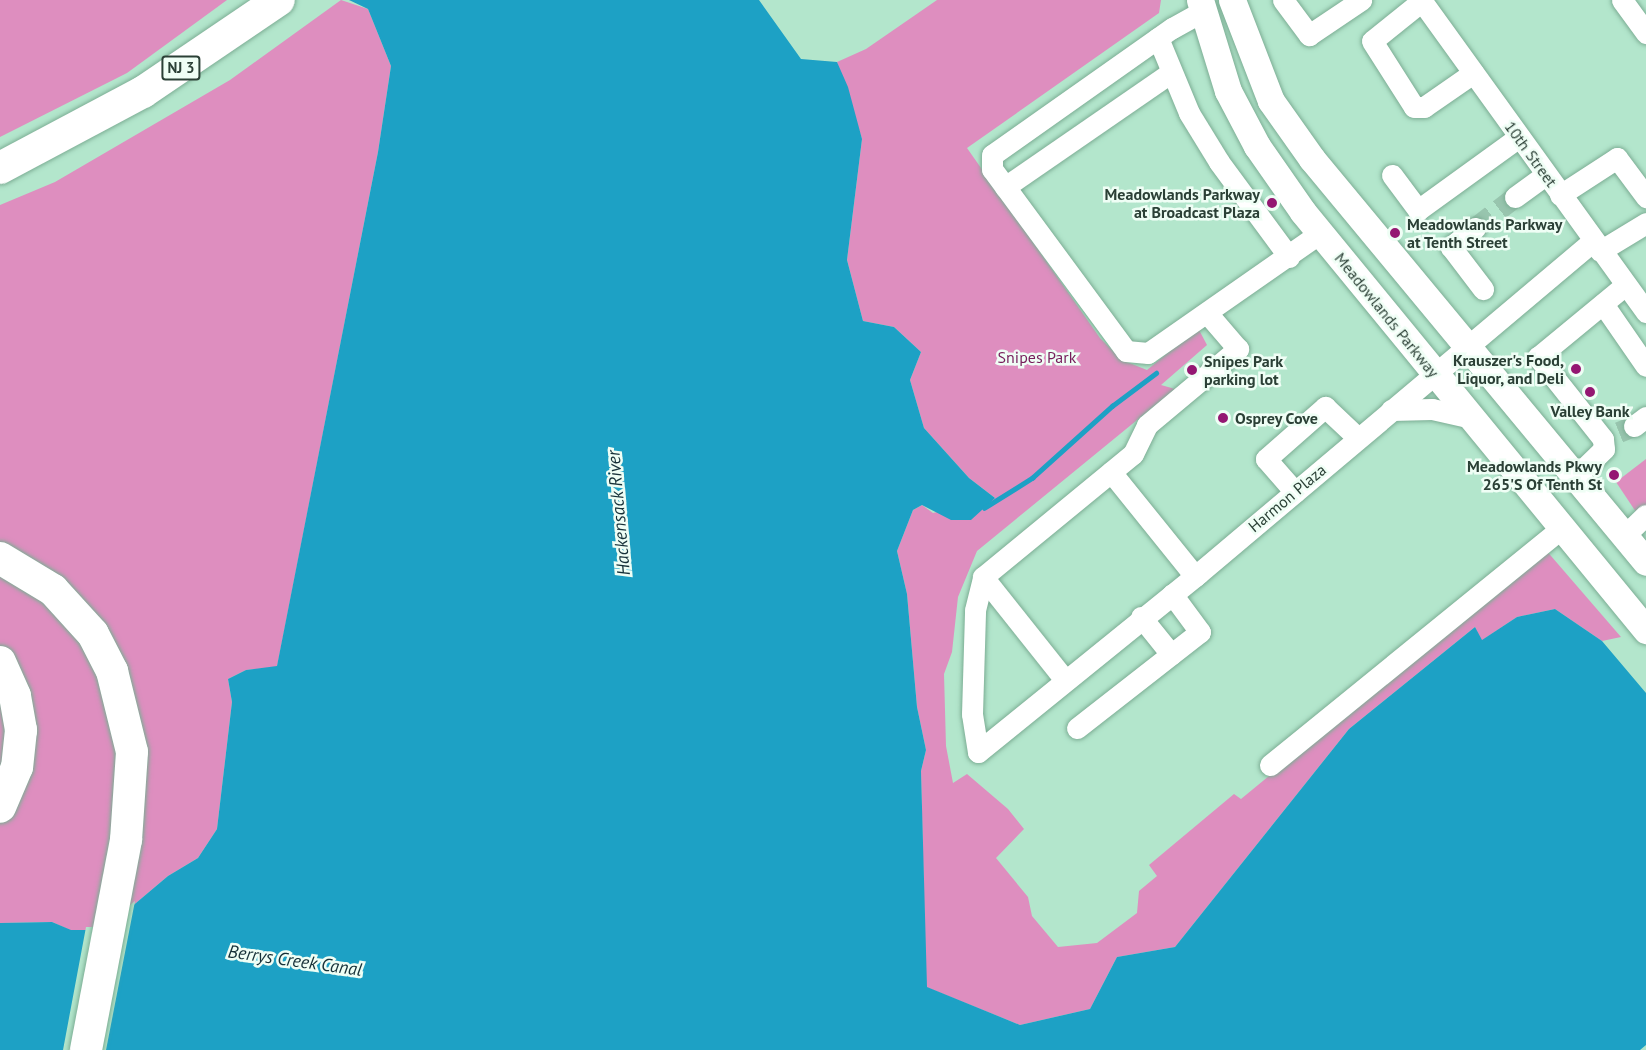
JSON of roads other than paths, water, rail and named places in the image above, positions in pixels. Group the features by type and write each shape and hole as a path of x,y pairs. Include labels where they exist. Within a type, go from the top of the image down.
{"highway":[{"name":"NJ 3","path":"0,168 77,129 180,69 279,0"},
{"path":"0,558 53,590 93,634 112,671 132,752 126,840 86,1050"},
{"path":"0,662 15,696 21,730 17,767 0,807"}],"main road":[{"path":"1232,0 1271,101 1312,159 1646,562"},
{"name":"Meadowlands Parkway","path":"1201,6 1233,100 1257,146 1320,233 1646,630"}],"street":[{"path":"1283,0 1309,35 1361,0"},
{"path":"1422,0 1372,41 1414,107 1424,107 1473,73"},
{"name":"10th Street","path":"1422,0 1643,310"},
{"path":"1622,0 1646,33"},
{"path":"1201,6 992,155 992,169 1126,351 1148,353 1289,257 1320,233"},
{"path":"1158,38 1170,73 1219,162 1289,257"},
{"path":"1005,187 1055,150 1170,73"},
{"path":"1038,123 1055,150"},
{"path":"1392,175 1418,210 1519,137"},
{"path":"1560,195 1614,158 1623,162 1646,197"},
{"path":"1515,197 1545,175"},
{"name":"Harmon Plaza","path":"983,577 975,610 972,714 978,753 1142,616 1195,576 1468,346 1596,246 1646,223"},
{"path":"1475,228 1451,247 1483,289"},
{"path":"1576,476 1626,429 1538,357 1624,286"},
{"path":"1603,304 1646,366"},
{"path":"1065,680 983,577 1133,454 1147,425 1238,349 1207,312"},
{"path":"1294,492 1266,459 1325,407 1358,438"},
{"path":"1391,410 1432,409 1472,418"},
{"path":"1111,472 1195,576"},
{"path":"1624,536 1646,515"},
{"path":"1270,765 1562,528"},
{"path":"1077,728 1200,632 1172,594"},
{"path":"1142,616 1171,654"}],"water":[{"path":"349,0 759,0 801,59 837,62 848,87 862,139 847,260 863,321 894,327 921,352 910,380 924,428 969,478 995,498 971,520 951,520 922,505 913,510 897,551 907,594 917,707 926,750 921,771 927,987 1020,1025 1090,1009 1117,957 1175,947 1349,729 1475,627 1482,640 1517,617 1555,609 1602,641 1646,693 1646,1045 1640,1050 0,1050 0,923 52,922 71,930 104,930 168,876 198,858 217,829 232,702 228,679 246,670 277,666 378,152 391,66 368,9"}],"waterway":[{"path":"984,508 1032,478 1112,406 1156,373"}],"tunnel":[{"path":"1475,228 1515,197"},
{"path":"1619,432 1634,426"}],"place":[{"name":"Meadowlands Parkway at Broadcast Plaza","path":"1272,203"},
{"name":"Meadowlands Parkway at Tenth Street","path":"1395,233"},
{"name":"Krauszer's Food, Liquor, and Deli","path":"1576,369"},
{"name":"Snipes Park parking lot","path":"1192,370"},
{"name":"Valley Bank","path":"1590,392"},
{"name":"Osprey Cove","path":"1223,418"},
{"name":"Meadowlands Pkwy 265'S Of Tenth St","path":"1614,475"}],"park label":[{"name":"Snipes Park","path":"1037,357"}],"water label":[{"name":"Hackensack River","path":"619,513"},
{"name":"Berrys Creek Canal","path":"295,961"}]}
